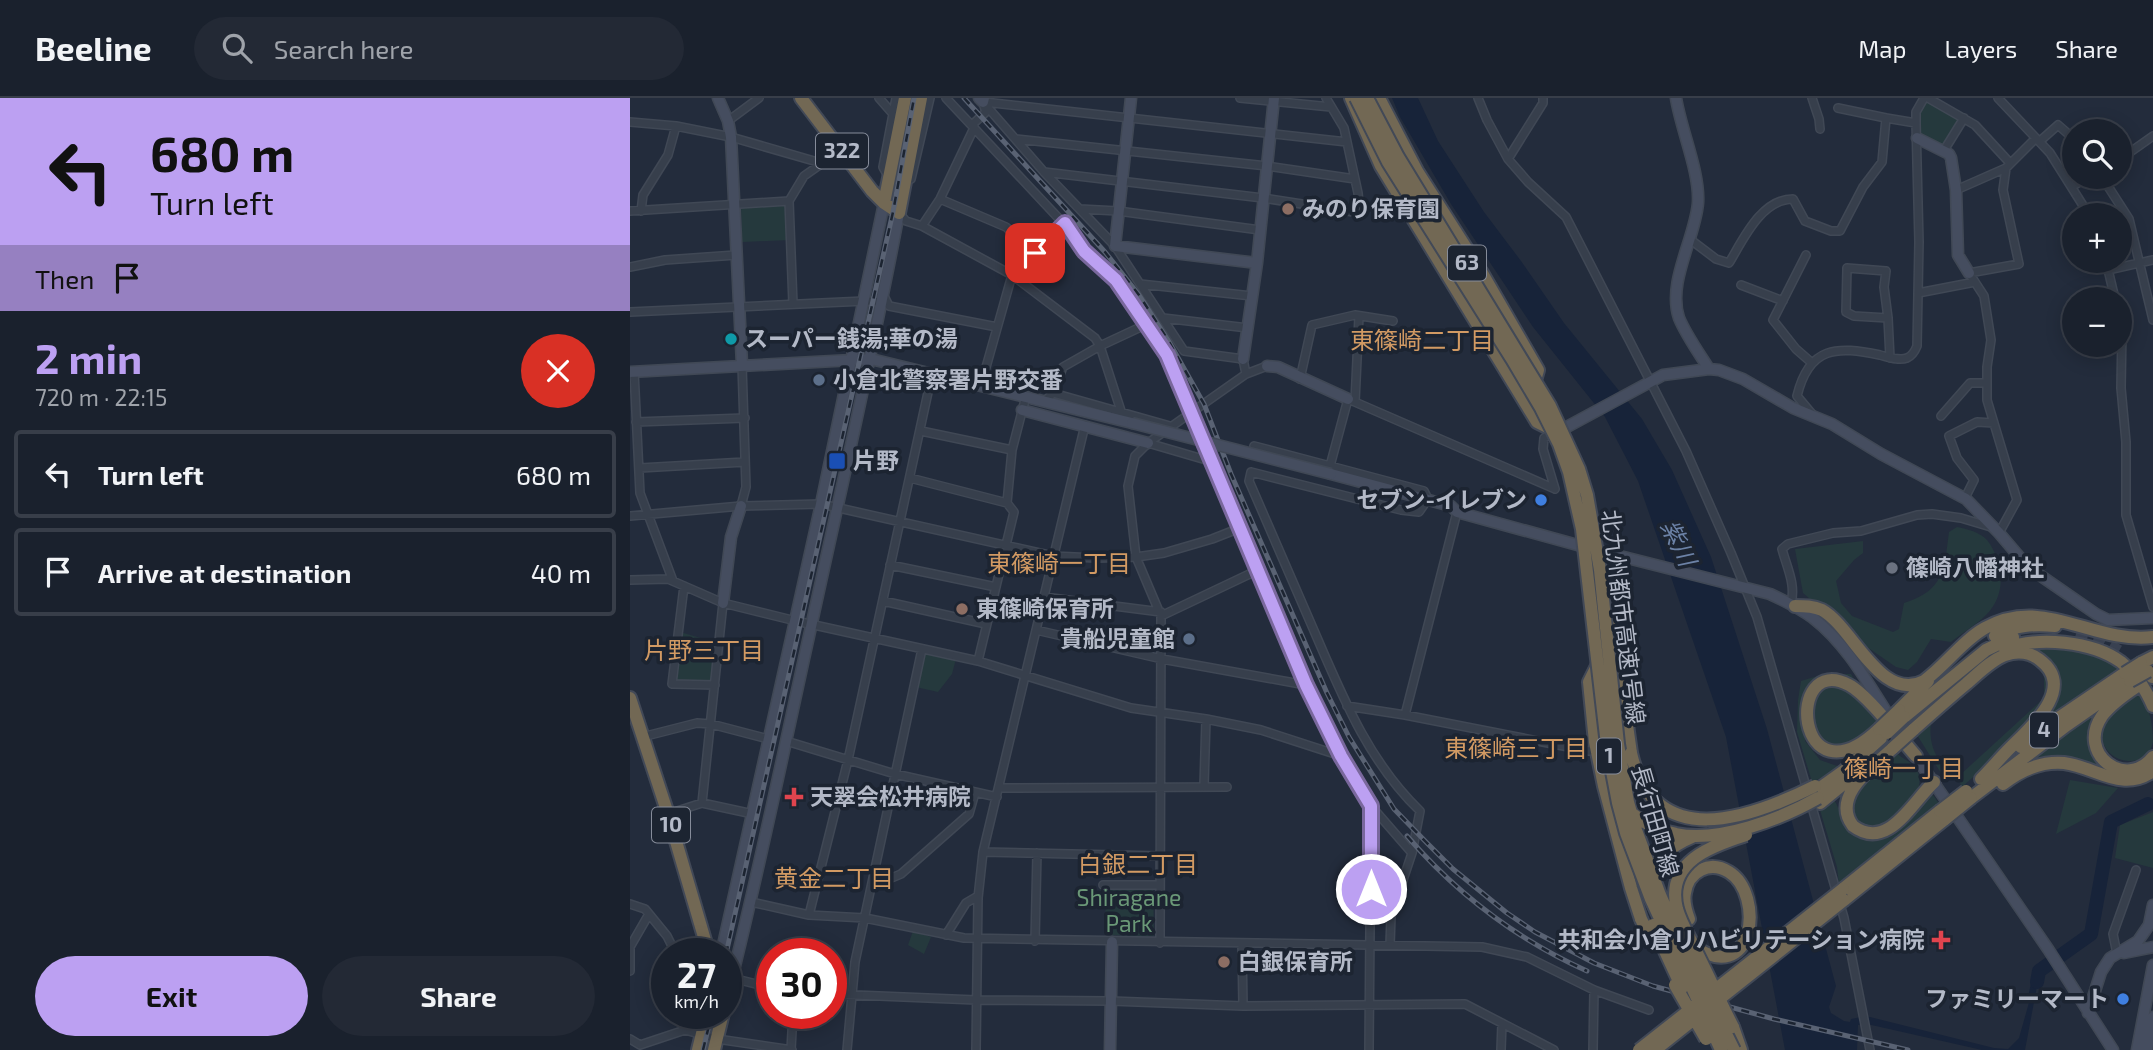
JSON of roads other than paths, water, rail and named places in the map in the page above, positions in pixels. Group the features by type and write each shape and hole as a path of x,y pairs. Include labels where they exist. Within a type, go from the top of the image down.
{"highway":[{"name":"322","path":"801,98 884,203 899,213"},
{"name":"322","path":"884,203 905,98"},
{"path":"899,213 921,98"},
{"path":"1354,98 1381,166 1537,422 1553,435 1567,471 1578,530 1600,753 1607,779 1619,801 1628,811 1651,826 1688,836 1713,834 1786,814 1817,794"},
{"name":"北九州都市高速1号線","path":"1354,98 1388,162 1541,408 1569,472 1582,529 1607,745 1618,803 1626,833 1651,899 1721,1050"},
{"name":"北九州都市高速1号線","path":"1369,98 1398,158 1529,370 1567,440 1587,495 1600,570 1618,744 1628,802 1636,830 1678,936 1734,1050"},
{"path":"1379,98 1417,171 1538,370 1536,377"},
{"path":"1600,570 1617,655 1634,768 1653,800 1684,818 1716,820 1817,794"},
{"path":"1793,605 1812,606 1824,611 1876,669 1905,685 1916,685 1936,672 1981,630 1996,622 2020,616 2057,619 2113,636 2153,638"},
{"path":"1954,655 2001,628 2017,625 2056,626"},
{"path":"1709,1045 1652,922 1648,901 1653,871 1663,856 1684,841 1846,782 1983,644 2009,629 2035,625"},
{"path":"1733,1027 1681,919 1675,899 1678,880 1688,863 1704,850 1786,821 1887,739 1986,650 2010,638 2038,633 2107,642 2153,638"},
{"path":"1906,721 1943,701 1995,654 2024,643 2081,646 2102,652 2120,662 2138,680 2153,706"},
{"path":"2119,651 2138,668 2150,674"},
{"path":"1906,721 1978,670 2004,656 2025,653 2038,658 2052,676 2051,699 2043,715 1981,779"},
{"path":"1603,655 1589,682 1589,694 1599,764 1635,904 1655,948 1709,1045"},
{"name":"4","path":"1969,795 1981,779 2060,717 2130,680 2150,674 2153,657"},
{"path":"1906,721 1936,672"},
{"path":"2130,680 2101,717 2096,733 2096,748 2103,761 2122,769 2140,768 2153,757"},
{"name":"4","path":"1639,1050 1969,795 2130,680"},
{"path":"1887,739 1864,742 1853,749 1828,750 1817,743 1810,733 1806,714 1809,697 1815,688 1824,682 1835,681 1849,685 1867,700 1916,756"},
{"name":"10","path":"630,698 704,938"},
{"path":"1887,739 1849,796 1846,810 1853,826 1870,834 1887,830 1897,823 1934,782"},
{"path":"1969,795 1985,797 2021,771 2041,764 2074,765 2110,778 2125,780 2138,779 2153,771"},
{"path":"1652,890 1671,923 1690,944 1708,955 1724,957 1736,953 1745,940 1749,925 1748,905 1741,883 1727,870 1710,866 1696,872 1685,893 1686,910 1724,1001 1741,1050"},
{"name":"4","path":"1655,1050 1843,894"},
{"path":"698,1050 703,1029"}],"main road":[{"name":"長行田町線","path":"1354,98 1386,162 1553,435 1592,549"},
{"name":"長行田町線","path":"1369,98 1413,179 1492,301 1536,377 1582,469 1589,501 1613,747 1625,812 1652,890 1721,1050"}],"street":[{"path":"702,803 732,537 746,487 731,137 718,98"},
{"path":"727,121 759,98"},
{"path":"879,98 893,114"},
{"name":"322","path":"889,177 883,167 896,98"},
{"path":"904,188 910,184 930,98"},
{"path":"946,98 1065,223 1084,251 1116,280 1167,355 1306,685 1341,756 1371,806 1412,853"},
{"path":"1115,246 1131,98"},
{"path":"1240,98 1331,107"},
{"path":"1044,172 1263,198 1360,213 1344,128 1326,98"},
{"path":"1478,98 1508,159 1528,182 1566,217 1686,451 1739,586 1757,617 1844,918 1870,1050"},
{"path":"1508,159 1543,103 1542,98"},
{"path":"1676,98 1697,186 1698,203 1676,295 1679,317 1709,369"},
{"path":"1812,98 1820,129"},
{"path":"1814,417 1797,396 1801,380 1812,363 1831,351 1847,349 1906,359 1917,346 1916,113 1926,98 1975,125 2008,165"},
{"path":"1998,98 2038,140 2062,172"},
{"path":"922,226 940,199 974,123 986,112 982,99"},
{"path":"982,99 1347,142"},
{"path":"982,99 1044,172 1115,246 1184,351 1243,359"},
{"path":"1245,374 1243,359 1257,263 1274,100"},
{"path":"1838,108 1916,123"},
{"path":"1691,240 1716,260 1729,263 1751,226 1775,202 1785,199 1793,199 1805,221 1818,227 1840,231 1863,187 1882,162 1886,118"},
{"path":"1943,152 1964,118"},
{"path":"630,122 676,126 731,137 821,163"},
{"path":"1956,190 2008,165 2058,125 2062,128"},
{"path":"641,211 643,195 668,155 676,126"},
{"path":"1917,138 1951,158 1956,190 1958,255 1984,296 1991,340 1987,400 2017,500 1996,530"},
{"path":"1016,139 1267,166 1355,179"},
{"path":"2132,152 2152,139"},
{"path":"793,304 789,201 804,176 841,150"},
{"path":"1918,293 2019,264 2003,190 2008,165"},
{"path":"2110,189 2129,219 2139,264 2150,296 2153,320"},
{"path":"940,199 1006,228 1035,253"},
{"path":"630,211 789,201"},
{"path":"725,938 796,621 884,203"},
{"path":"1080,208 1260,230"},
{"path":"899,213 906,221 922,226 1012,275 1095,338 1122,414"},
{"path":"741,938 751,902 871,359 899,213"},
{"path":"981,385 1012,275 1065,223"},
{"path":"1115,246 1257,263"},
{"path":"1806,255 1773,320 1796,349 1812,363"},
{"path":"630,267 664,260 736,256"},
{"path":"2132,265 2153,260"},
{"path":"1888,318 1854,316 1846,312 1847,268 1886,271 1884,288 1888,318 1890,358"},
{"path":"1140,284 1252,296"},
{"path":"1741,285 1783,301"},
{"path":"630,312 883,299"},
{"path":"883,299 889,306 997,327"},
{"path":"1330,470 1351,401 1359,316"},
{"path":"1300,379 1312,325 1359,316 1393,321"},
{"path":"1163,318 1248,328"},
{"path":"1049,397 1063,367 1144,324"},
{"path":"2122,357 2126,515 2153,607"},
{"path":"673,581 641,498 632,372 871,359 1026,396 1049,397 1170,426"},
{"path":"1160,943 1161,614 1136,557 1128,486 1135,456 1148,443 1245,374 1267,366 1278,367 1300,379 1555,489 1543,449 1544,438 1663,375 1719,370 1742,379 1793,408 1832,424 1881,454 1965,498 2028,567 2096,614 2108,620 2153,618"},
{"path":"809,915 848,760 932,374"},
{"path":"1941,416 1970,383 1987,383"},
{"path":"1007,503 1012,450 1026,396"},
{"path":"1049,397 1132,423 1330,470"},
{"path":"1022,410 1213,462"},
{"path":"636,422 745,418"},
{"path":"1965,498 1973,480 1957,458 1950,436 1977,422 1994,423"},
{"path":"976,1050 978,896 983,852 1085,425"},
{"path":"921,431 1012,450"},
{"path":"1254,446 1451,506 1457,512 1770,594 1815,619 1846,651 2048,949 2113,1050"},
{"path":"640,468 745,462"},
{"path":"1390,945 1391,916 1412,853 1420,811 1400,792 1384,771 1347,706 1249,481 1251,472 1401,510 1419,512 1428,499"},
{"path":"910,478 1007,503 1014,512 978,661"},
{"path":"630,516 741,506 821,504 1053,556 1136,557 1164,553 1240,528"},
{"path":"1405,715 1457,512"},
{"path":"1793,605 1793,582 1782,549 1788,544 1833,533 1861,531 1917,515 1961,517 1996,530"},
{"path":"890,565 996,587"},
{"path":"1044,597 1161,614 1258,570"},
{"path":"630,580 668,579 723,603 978,661 1130,708 1261,730 1341,756"},
{"path":"684,586 672,684 715,685"},
{"path":"883,601 986,624"},
{"path":"1036,630 1162,659 1306,685"},
{"path":"847,1050 855,962 922,649"},
{"path":"1347,706 1589,751"},
{"path":"1204,786 1206,719"},
{"path":"642,737 691,724 711,724 768,739"},
{"path":"786,741 895,775 997,797"},
{"path":"999,788 1227,787"},
{"path":"873,882 901,874 969,814 975,793"},
{"path":"668,814 702,803 753,814"},
{"path":"1368,1050 1371,806"},
{"path":"983,852 1161,856"},
{"path":"1035,941 1037,853"},
{"path":"2117,954 2113,934 2136,870"},
{"path":"1104,885 1160,885"},
{"path":"946,934 966,902 978,896"},
{"path":"751,902 809,915 865,918 977,939 1482,947 1527,957 1594,990 1649,1010"},
{"path":"630,904 645,909 668,938"},
{"path":"2088,1013 2101,972 2110,958 2138,942 2149,925 2153,905"},
{"path":"630,971 630,947 649,914"},
{"path":"1110,1050 1112,942"},
{"path":"1242,944 1243,1006"},
{"path":"2117,954 2153,947"},
{"path":"2137,1050 2153,965"},
{"path":"1593,1050 1594,990"},
{"path":"847,995 1243,1006 1465,1004 1554,1050"},
{"path":"2147,1050 2153,1017"},
{"path":"1501,1050 1502,1023"},
{"path":"630,1039 640,1045 685,1030 702,1035 716,1044 791,1050 792,1029"}],"water":[{"name":"紫川","path":"1392,98 1418,98 1438,141 1484,212 1564,323 1642,419 1672,470 1711,557 1767,729 1836,986 1829,1007 1831,1013 1844,1021 1850,1022 1851,1019 1866,1016 1994,1048 2008,1049 2019,1038 2030,999 2028,997 2034,969 2040,962 2045,968 2037,986 2025,1050 1982,1050 1867,1024 1858,1025 1857,1050 1785,1050 1726,737 1638,481 1605,417 1533,327 1451,204 1400,117"}],"waterway":[{"path":"2037,982 2039,971 2091,934 2111,822 2148,804"}],"tunnel":[{"path":"2077,631 2095,637 2119,651"}],"railway":[{"path":"730,938 893,212 914,98"},
{"path":"964,98 1105,252 1139,295 1168,340 1204,404 1231,474 1349,737 1394,809 1426,842 1453,869 1507,913 1535,932 1594,963 1653,986 1774,1019 1908,1050"},
{"path":"1407,836 1447,877 1490,914 1537,945 1587,971"},
{"path":"703,1050 708,1029"}],"place":[{"name":"みのり保育園","path":"1288,209"},
{"name":"スーパー銭湯;華の湯","path":"731,339"},
{"name":"小倉北警察署片野交番","path":"819,380"},
{"name":"片野","path":"837,461"},
{"name":"セブン-イレブン","path":"1541,500"},
{"name":"篠崎八幡神社","path":"1892,568"},
{"name":"東篠崎保育所","path":"962,609"},
{"name":"貴船児童館","path":"1189,639"},
{"name":"天翠会松井病院","path":"794,797"},
{"name":"共和会小倉リハビリテーション病院","path":"1941,940"},
{"name":"白銀保育所","path":"1224,962"},
{"name":"ファミリーマート","path":"2123,999"}],"district":[{"name":"東篠崎二丁目","path":"1422,341"},
{"name":"東篠崎一丁目","path":"1059,564"},
{"name":"片野三丁目","path":"704,651"},
{"name":"東篠崎三丁目","path":"1516,749"},
{"name":"篠崎一丁目","path":"1904,769"},
{"name":"白銀二丁目","path":"1138,865"},
{"name":"黄金二丁目","path":"834,879"}],"park label":[{"name":"Shiragane Park","path":"1129,911"}]}
